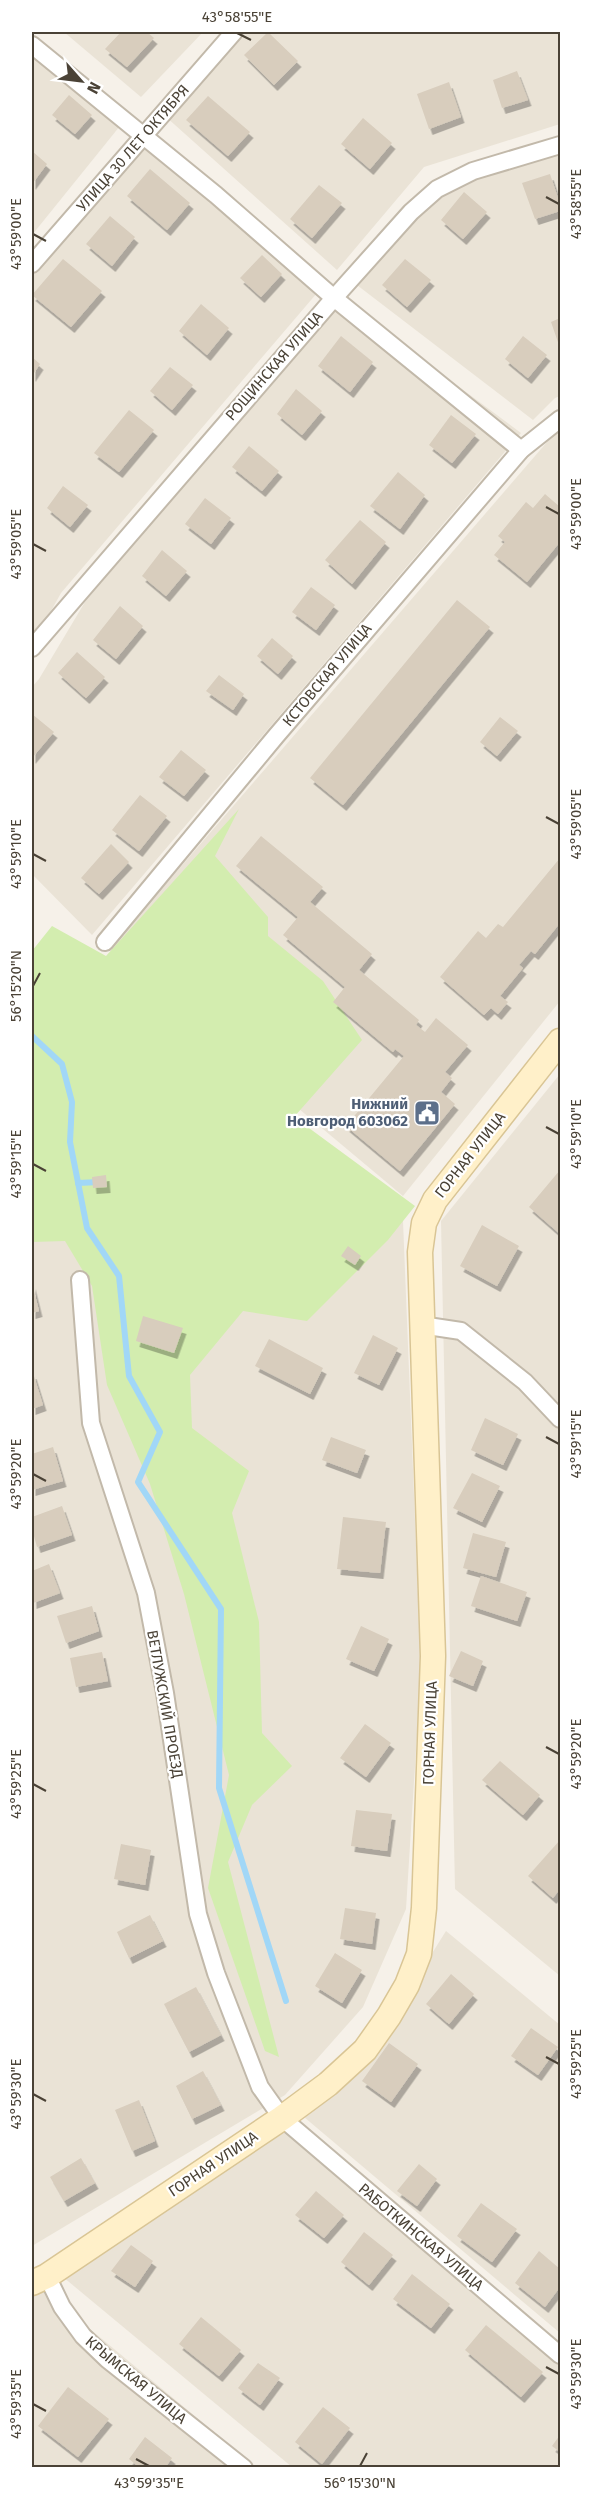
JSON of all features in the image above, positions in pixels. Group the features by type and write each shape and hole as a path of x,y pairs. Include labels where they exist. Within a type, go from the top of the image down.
{"main road":[{"name":"ГОРНАЯ УЛИЦА","path":"39,2279 282,2118 328,2084 365,2050 406,1985 419,1953 424,1908 433,1656 421,1325 420,1252 424,1223 435,1200 561,1041"}],"street":[{"name":"УЛИЦА 30 ЛЕТ ОКТЯБРЯ","path":"32,264 234,32"},
{"path":"32,45 144,135 334,298 521,450"},
{"name":"РОЩИНСКАЯ УЛИЦА","path":"32,648 411,212 437,189 473,171 561,145"},
{"name":"КСТОВСКАЯ УЛИЦА","path":"105,942 276,736 521,450 561,419"},
{"name":"ВЕТЛУЖСКИЙ ПРОЕЗД","path":"80,1280 92,1423 146,1593 165,1693 198,1914 216,1973 261,2087 282,2118"},
{"path":"421,1325 460,1331 525,1382 561,1419"},
{"name":"РАБОТКИНСКАЯ УЛИЦА","path":"282,2118 561,2355"},
{"name":"КРЫМСКАЯ УЛИЦА","path":"39,2279 83,2336 108,2360 244,2468"}],"shaded area":[{"path":"64,32 203,32 141,97"},
{"path":"246,32 560,32 560,124 424,167 337,270 165,116"},
{"path":"32,35 128,116 32,235"},
{"path":"148,134 323,286 61,593 32,645 32,271"},
{"path":"560,149 560,396 555,398 533,420 353,282 435,189"},
{"path":"341,299 521,433 92,935 32,874 32,687 85,602"},
{"path":"560,427 560,1001 403,1196 109,950"},
{"path":"560,1074 560,1976 455,1889 441,1221"},
{"path":"32,1189 403,1221 421,1670 406,1909 363,2007 285,2095 32,2246"},
{"path":"446,1931 560,2025 560,2333 304,2117 369,2054"},
{"path":"292,2128 560,2361 560,2467 292,2467 57,2272"},
{"path":"37,2285 256,2467 32,2468 32,2287"}],"green space":[{"path":"239,809 215,856 268,917 268,936 323,981 362,1040 294,1117 415,1206 388,1240 307,1321 243,1311 190,1375 192,1428 249,1471 232,1513 259,1622 262,1733 292,1766 252,1805 228,1862 279,2057 265,2051 208,1888 229,1775 184,1594 150,1484 107,1385 92,1286 65,1241 32,1242 32,951 52,926 106,956"}],"building":[{"path":"121,32 147,32 154,38 127,67 105,49"},
{"path":"268,32 298,61 274,85 244,55"},
{"path":"517,71 528,100 502,108 493,80"},
{"path":"449,82 461,117 429,129 417,94"},
{"path":"69,95 92,115 75,134 52,115"},
{"path":"208,96 250,132 228,156 186,120"},
{"path":"363,118 392,143 370,169 341,144"},
{"path":"32,151 47,164 32,184"},
{"path":"150,169 190,203 167,230 127,196"},
{"path":"550,174 560,204 560,211 535,219 522,183"},
{"path":"319,185 342,203 312,238 290,219"},
{"path":"464,192 487,212 463,239 441,220"},
{"path":"110,216 135,237 112,266 86,244"},
{"path":"262,255 282,274 261,297 240,278"},
{"path":"63,259 102,291 71,327 32,295"},
{"path":"405,259 431,280 407,307 382,285"},
{"path":"201,304 229,328 207,355 179,331"},
{"path":"560,318 560,348 551,322"},
{"path":"341,336 373,362 350,392 318,366"},
{"path":"523,336 547,355 528,378 505,359"},
{"path":"32,357 40,364 32,376"},
{"path":"170,367 193,385 172,410 150,391"},
{"path":"296,389 322,411 302,435 277,414"},
{"path":"129,410 154,430 119,472 94,453"},
{"path":"451,415 476,434 452,463 429,445"},
{"path":"249,446 279,471 262,491 232,467"},
{"path":"398,472 425,495 400,529 370,506"},
{"path":"63,486 88,505 70,527 47,508"},
{"path":"545,494 560,507 560,542 527,582 494,555 505,542 498,536 526,502 533,508"},
{"path":"205,498 231,518 211,544 185,524"},
{"path":"360,520 386,542 352,584 325,560"},
{"path":"162,550 187,571 166,596 142,576"},
{"path":"311,587 335,605 316,630 292,612"},
{"path":"457,600 490,627 343,805 310,778"},
{"path":"120,606 143,626 116,659 93,640"},
{"path":"272,638 293,656 278,674 257,656"},
{"path":"77,652 105,677 86,698 58,673"},
{"path":"219,675 244,694 233,710 206,691"},
{"path":"32,714 54,732 32,758"},
{"path":"500,717 518,731 497,756 480,742"},
{"path":"181,750 206,770 184,796 159,777"},
{"path":"140,795 167,816 139,851 112,830"},
{"path":"261,836 323,887 310,902 372,954 359,970 419,1020 416,1025 425,1032 436,1018 468,1045 445,1072 452,1078 441,1092 455,1104 400,1171 346,1126 404,1056 395,1049 393,1052 333,1002 345,987 283,935 298,917 236,866"},
{"path":"111,844 129,862 99,894 81,878"},
{"path":"560,858 560,923 535,954 531,951 519,965 523,968 500,996 508,1002 498,1014 491,1008 484,1015 440,977 478,931 486,938 498,924 503,927"},
{"path":"560,1170 560,1234 529,1207"},
{"path":"106,1175 107,1187 93,1188 92,1177"},
{"path":"482,1225 519,1246 497,1286 460,1266"},
{"path":"348,1246 361,1256 355,1265 341,1256"},
{"path":"32,1283 39,1311 32,1313"},
{"path":"143,1316 183,1328 174,1353 136,1341"},
{"path":"373,1335 398,1348 379,1385 354,1373"},
{"path":"269,1339 323,1368 310,1394 255,1366"},
{"path":"32,1373 43,1405 32,1409"},
{"path":"485,1418 518,1434 503,1465 471,1450"},
{"path":"331,1437 366,1450 357,1473 322,1460"},
{"path":"53,1447 63,1481 32,1490 32,1454"},
{"path":"472,1473 500,1486 482,1522 453,1508"},
{"path":"62,1506 72,1535 37,1547 32,1529 32,1517"},
{"path":"343,1517 386,1522 380,1573 337,1569"},
{"path":"473,1533 506,1542 496,1577 463,1568"},
{"path":"49,1564 60,1593 33,1603 32,1571"},
{"path":"481,1576 527,1592 517,1621 471,1606"},
{"path":"92,1606 99,1631 66,1643 57,1616"},
{"path":"361,1626 389,1639 374,1671 346,1659"},
{"path":"461,1651 483,1661 473,1686 449,1676"},
{"path":"102,1652 108,1681 76,1687 70,1658"},
{"path":"365,1724 391,1743 366,1777 340,1758"},
{"path":"500,1761 540,1795 523,1815 482,1780"},
{"path":"356,1810 392,1814 387,1851 351,1846"},
{"path":"560,1840 560,1889 553,1898 528,1876"},
{"path":"121,1844 151,1850 145,1885 114,1879"},
{"path":"345,1908 376,1913 372,1944 340,1939"},
{"path":"150,1915 163,1941 129,1958 117,1932"},
{"path":"335,1953 362,1970 342,2003 315,1986"},
{"path":"451,1974 474,1994 449,2024 426,2004"},
{"path":"196,1987 221,2035 189,2052 164,2004"},
{"path":"531,2028 558,2047 538,2075 511,2056"},
{"path":"389,2043 418,2064 391,2102 362,2081"},
{"path":"203,2071 221,2105 192,2119 176,2086"},
{"path":"139,2100 155,2141 132,2151 115,2110"},
{"path":"81,2158 95,2183 64,2201 50,2177"},
{"path":"419,2164 437,2179 417,2206 397,2191"},
{"path":"316,2191 344,2215 324,2238 295,2215"},
{"path":"481,2203 517,2229 492,2262 457,2236"},
{"path":"364,2232 393,2255 369,2285 341,2262"},
{"path":"131,2245 153,2261 135,2287 111,2271"},
{"path":"539,2251 560,2269 560,2287 545,2307 515,2283"},
{"path":"412,2274 450,2304 431,2328 393,2299"},
{"path":"201,2317 241,2350 219,2376 179,2344"},
{"path":"486,2325 543,2372 521,2397 465,2350"},
{"path":"258,2363 280,2378 260,2405 238,2388"},
{"path":"68,2387 109,2419 78,2457 38,2426"},
{"path":"323,2407 350,2428 322,2464 295,2442"},
{"path":"560,2435 560,2452 552,2446"},
{"path":"145,2437 172,2458 165,2468 140,2468 129,2459"}],"waterway":[{"path":"32,1036 62,1064 72,1102 70,1142 87,1228 119,1276 129,1376 160,1432 138,1482 221,1609 219,1788 286,2001"},
{"path":"78,1183 100,1182"}],"place":[{"name":"Нижний Новгород 603062","path":"427,1113"}]}
